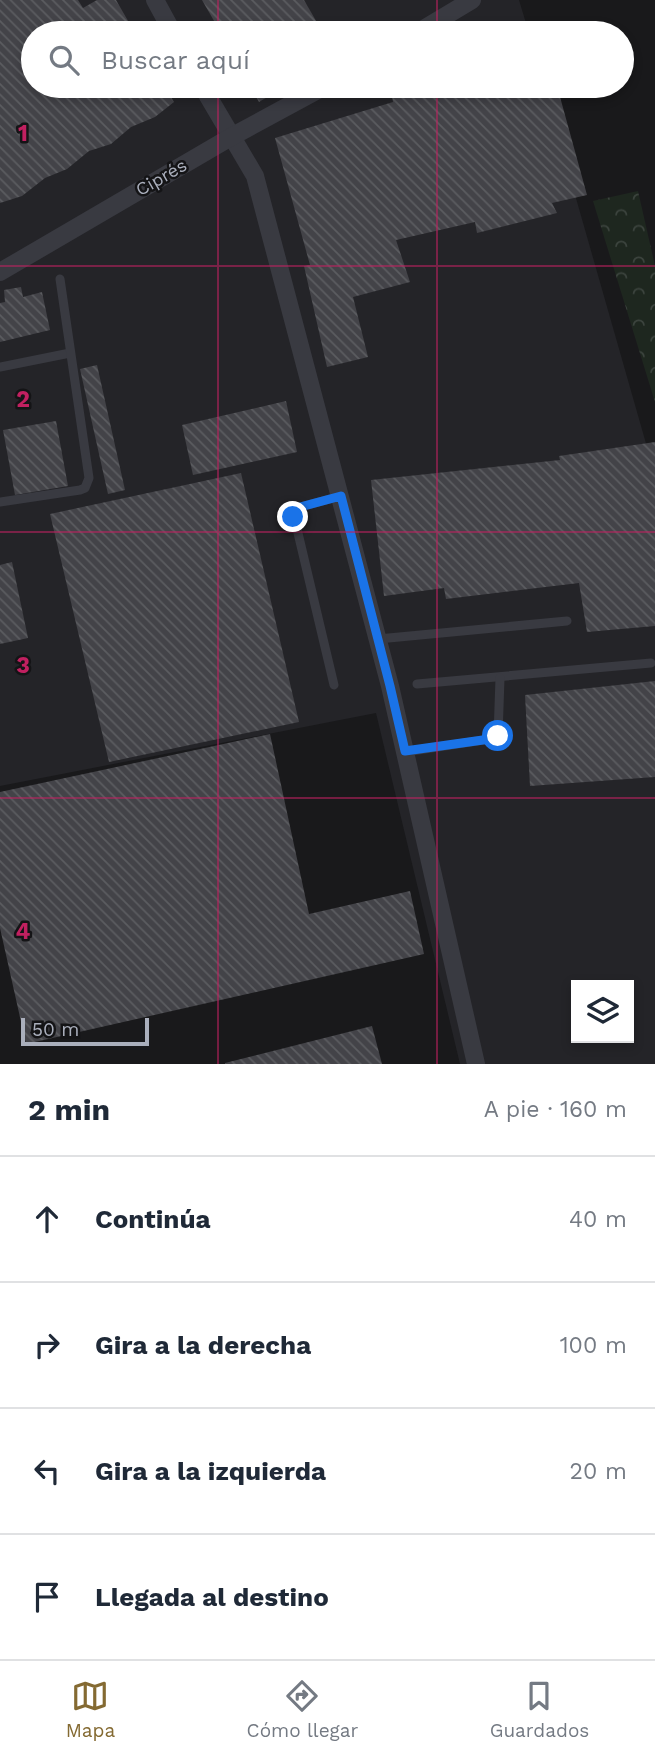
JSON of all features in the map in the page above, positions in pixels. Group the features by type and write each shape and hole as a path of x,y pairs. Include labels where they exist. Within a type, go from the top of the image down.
{"street":[{"path":"155,0 166,21"},
{"path":"437,21 472,0"},
{"path":"209,98 255,176 378,639 476,1064"},
{"name":"Ciprés","path":"0,272 303,98"}],"lane":[{"path":"0,502 80,490 88,483 60,279"},
{"path":"0,367 70,353"},
{"path":"334,685 293,512 300,507 341,496"},
{"path":"378,639 567,621"},
{"path":"417,684 651,663"},
{"path":"405,751 498,736 499,678"}],"shaded area":[{"path":"0,0 519,0 525,21 21,21 21,98 547,98 655,475 655,1064 460,1064 376,713 0,786"}],"green space":[{"path":"638,191 655,266 655,402 593,201"}],"building":[{"path":"0,0 78,0 83,8 97,0 116,0 128,21 21,21 21,98 172,98 174,102 155,117 131,127 111,144 89,151 67,169 45,178 22,196 0,203"},
{"path":"202,0 304,0 316,21 214,21"},
{"path":"392,98 560,98 587,195 552,203 557,213 477,233 475,222 396,240 410,282 353,297 368,357 327,367 304,266 310,265 275,138 393,102"},
{"path":"21,287 23,297 42,292 50,330 0,342 0,303 5,302 4,290"},
{"path":"97,365 125,490 108,494 80,369"},
{"path":"286,401 297,452 193,475 182,425"},
{"path":"56,421 68,486 15,495 3,430"},
{"path":"655,442 655,626 587,632 579,583 446,599 444,588 384,596 371,480 560,460 559,456"},
{"path":"241,473 299,722 109,762 50,514"},
{"path":"12,562 28,638 0,644 0,565"},
{"path":"655,681 655,777 530,786 525,695"},
{"path":"270,734 309,914 410,891 424,954 26,1044 0,928 0,792"},
{"path":"372,1026 382,1064 225,1064 225,1063"}],"route":[{"path":"293,517 295,509 341,496 405,751 498,736"}]}
